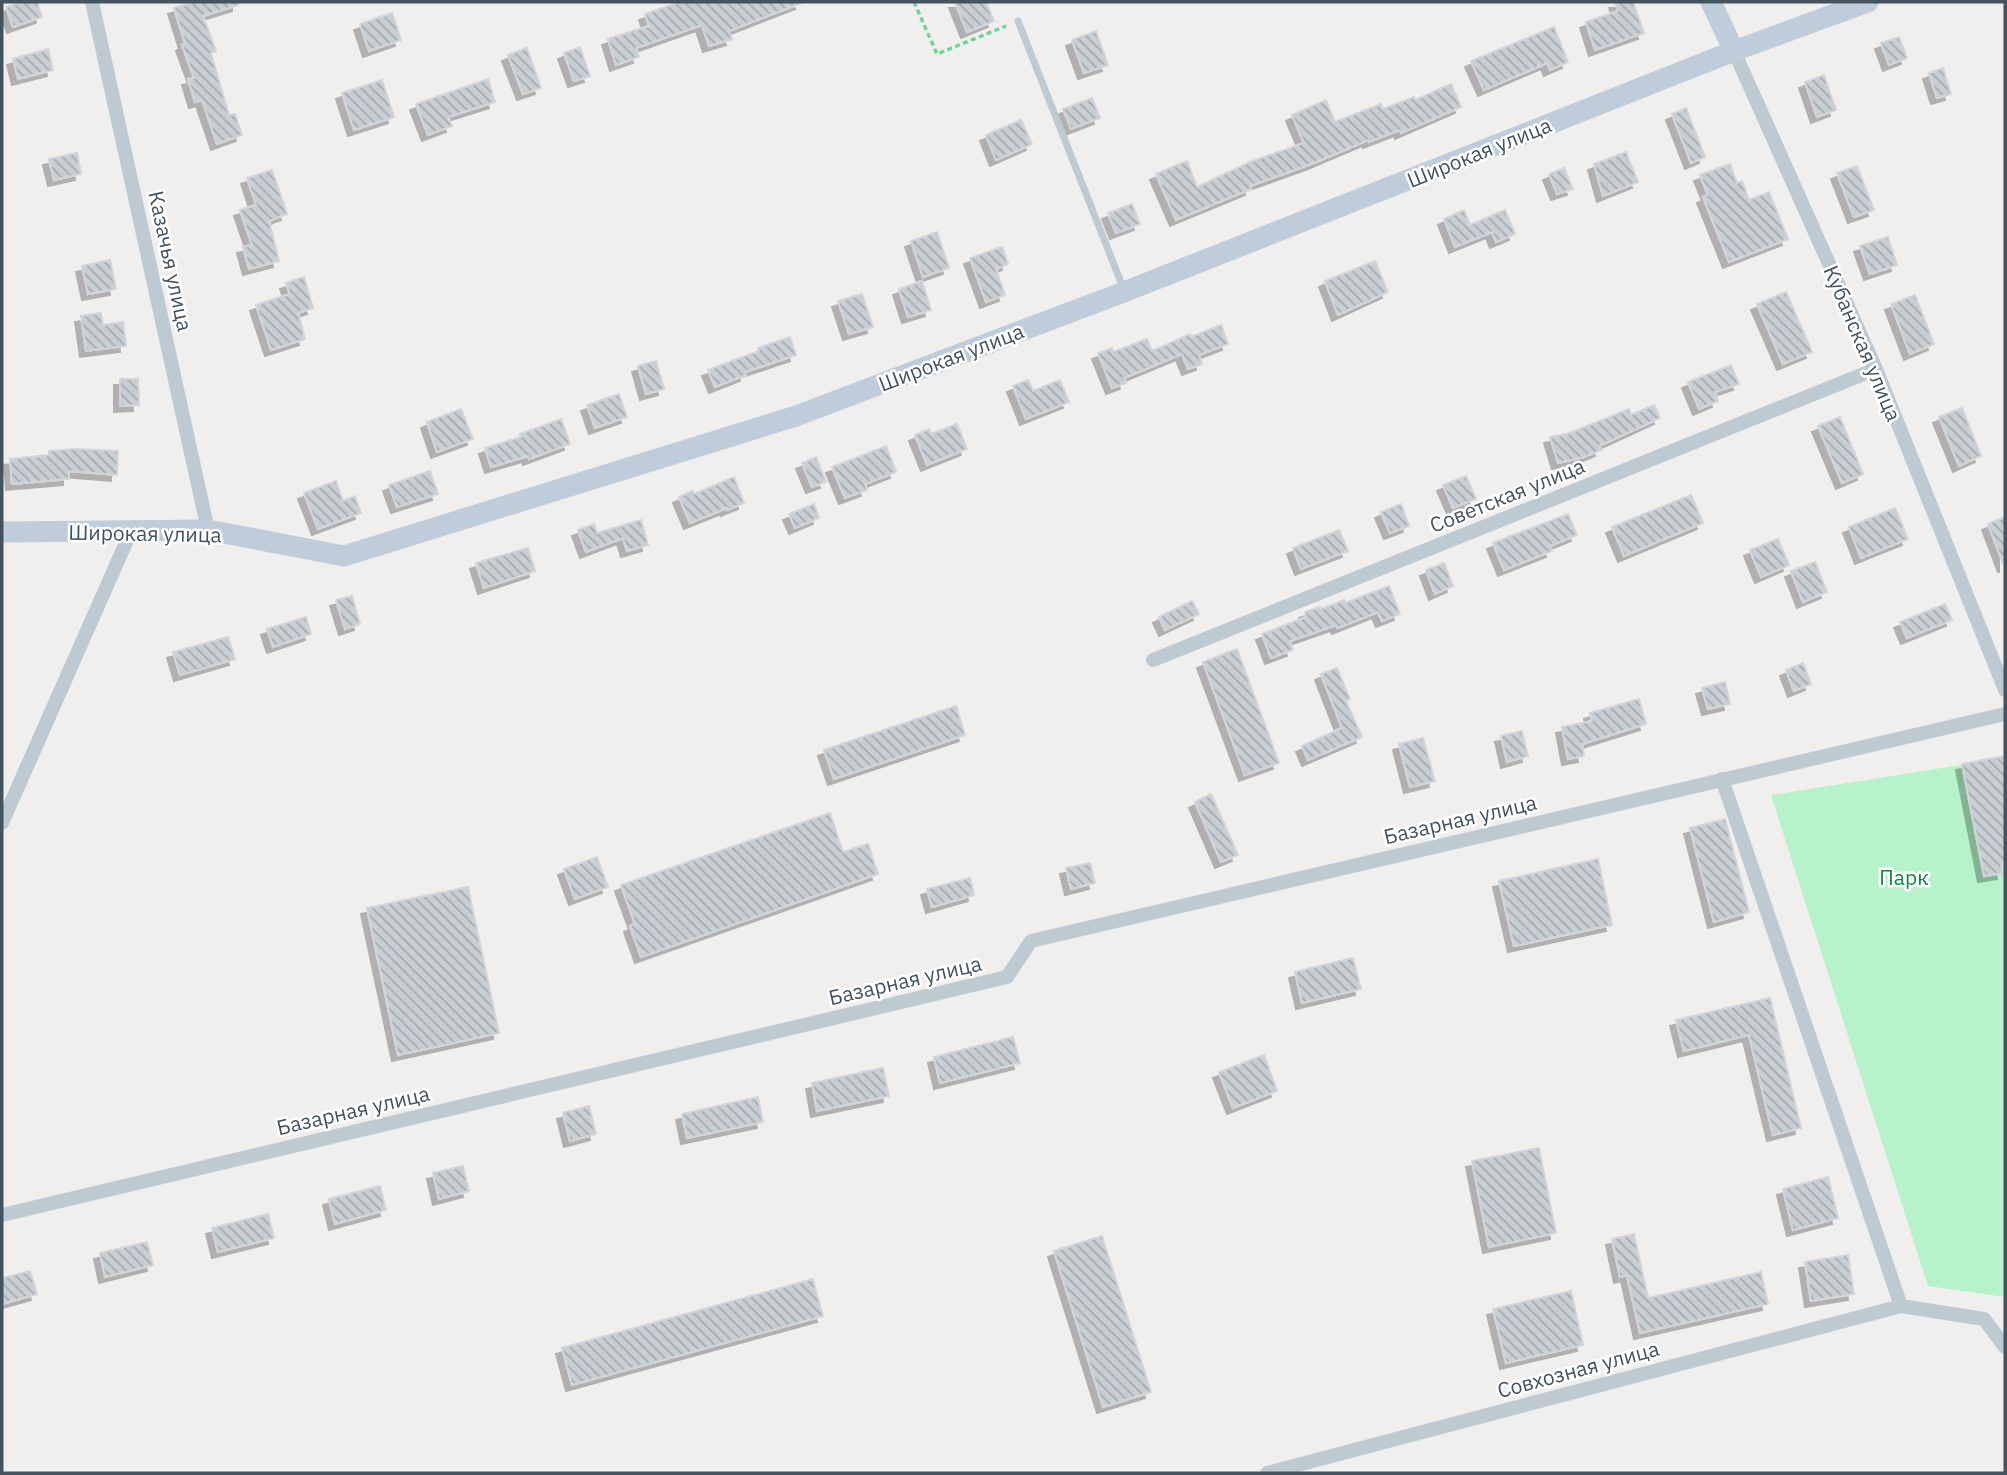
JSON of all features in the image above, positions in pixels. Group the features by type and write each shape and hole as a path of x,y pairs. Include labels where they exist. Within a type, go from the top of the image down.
{"street":[{"name":"Казачья улица","path":"92,2 208,530"},
{"name":"Кубанская улица","path":"1711,2 1876,369 2005,690"},
{"name":"Широкая улица","path":"2,532 208,530 344,556 796,416 1124,292 1734,51 1868,2"},
{"name":"Советская улица","path":"1153,660 1876,369"},
{"path":"2,823 132,529"},
{"name":"Базарная улица","path":"2,1214 1007,977 1031,942 2005,714"},
{"path":"1722,779 1900,1306 1984,1319 2005,1347"},
{"name":"Совхозная улица","path":"1267,1473 1900,1306"}],"lane":[{"path":"1018,20 1124,292"}],"path":[{"path":"914,2 937,54 1018,20"}],"green space":[{"name":"Парк","path":"2005,758 2005,1297 1928,1286 1771,795"}],"building":[{"path":"21,2 37,2 42,17 13,27 6,7"},
{"path":"195,2 238,2 238,5 203,16 216,51 211,53 229,115 235,114 242,135 217,144 202,100 195,102 188,79 194,78 182,45 185,43 174,8"},
{"path":"680,2 801,3 729,31 732,39 709,46 702,25 636,48 639,57 616,65 608,39 649,26 645,14"},
{"path":"955,2 986,2 994,21 967,32"},
{"path":"1615,2 1633,2 1644,33 1595,50 1586,22 1618,11"},
{"path":"392,13 401,40 369,51 360,24"},
{"path":"1554,27 1568,62 1550,70 1547,63 1484,90 1471,61"},
{"path":"1096,31 1108,65 1084,73 1072,40"},
{"path":"1899,37 1907,58 1889,65 1881,43"},
{"path":"580,47 590,76 574,81 564,53"},
{"path":"527,48 541,88 523,94 508,55"},
{"path":"48,49 53,70 18,79 13,59"},
{"path":"1943,68 1951,94 1937,98 1929,73"},
{"path":"1824,75 1836,110 1817,117 1805,82"},
{"path":"488,79 495,102 448,117 452,126 428,135 416,104"},
{"path":"382,80 394,117 354,130 342,93"},
{"path":"1451,84 1461,107 1401,133 1400,130 1369,142 1368,140 1250,186 1251,189 1176,220 1156,174 1187,161 1197,187 1250,162 1304,143 1292,115 1326,100 1335,122 1381,104 1383,109 1414,97 1415,100"},
{"path":"1092,98 1100,118 1071,129 1063,109"},
{"path":"1686,108 1705,157 1691,163 1672,114"},
{"path":"1021,120 1032,144 996,160 986,135"},
{"path":"1626,152 1638,182 1603,196 1594,164"},
{"path":"77,153 81,174 54,180 49,159"},
{"path":"1730,164 1737,183 1742,181 1749,200 1769,192 1788,239 1729,262 1703,197 1708,195 1700,175"},
{"path":"1857,166 1874,210 1854,217 1837,173"},
{"path":"1564,168 1573,189 1557,194 1549,174"},
{"path":"272,170 287,214 269,221 279,261 249,269 243,247 252,245 240,210 256,205 247,178"},
{"path":"1132,204 1140,224 1116,233 1108,213"},
{"path":"1464,210 1470,225 1505,210 1515,234 1496,242 1492,232 1455,247 1444,219"},
{"path":"937,232 949,268 923,277 911,241"},
{"path":"1888,237 1897,265 1870,274 1860,246"},
{"path":"1002,247 1008,264 996,269 1005,295 986,302 970,258"},
{"path":"110,260 116,289 88,294 82,266"},
{"path":"1375,261 1388,292 1338,315 1325,281"},
{"path":"304,277 313,308 298,313 305,339 271,350 256,305 290,294 286,283"},
{"path":"922,281 931,310 908,317 899,289"},
{"path":"1786,292 1812,352 1783,364 1757,304"},
{"path":"862,294 873,327 849,334 838,301"},
{"path":"1915,295 1934,344 1910,354 1891,304"},
{"path":"101,313 103,325 123,322 126,346 86,351 81,316"},
{"path":"1221,325 1228,344 1199,355 1202,364 1188,369 1182,354 1124,378 1126,383 1112,388 1098,353 1112,348 1113,352 1147,339 1152,351 1190,334 1191,337"},
{"path":"790,337 796,355 745,372 746,375 715,387 708,370"},
{"path":"656,361 664,389 646,394 638,366"},
{"path":"1731,365 1739,384 1715,392 1718,401 1699,409 1688,382"},
{"path":"120,379 138,379 139,405 120,406"},
{"path":"1028,380 1033,391 1060,380 1069,402 1026,419 1013,386"},
{"path":"619,394 627,417 595,428 587,405"},
{"path":"1654,405 1660,418 1599,446 1601,450 1558,463 1550,437 1567,434 1629,409 1631,415"},
{"path":"1962,408 1981,456 1959,466 1939,417"},
{"path":"461,409 473,439 437,452 427,422"},
{"path":"1840,417 1863,474 1842,483 1818,426"},
{"path":"561,419 570,444 529,459 528,456 491,467 485,448 521,437 520,434"},
{"path":"957,424 967,449 927,465 915,435 929,429 931,434"},
{"path":"886,446 896,472 865,484 867,490 845,498 832,467"},
{"path":"75,449 118,451 117,475 69,471 69,479 12,484 10,459"},
{"path":"816,457 826,482 812,487 802,463"},
{"path":"430,471 438,494 397,507 389,485"},
{"path":"1466,476 1476,499 1453,508 1443,485"},
{"path":"734,477 744,503 690,523 679,497 692,491 694,494"},
{"path":"336,481 343,501 355,496 361,513 318,529 304,493"},
{"path":"1691,495 1703,523 1624,556 1612,527"},
{"path":"814,504 819,518 795,528 789,514"},
{"path":"1401,504 1409,526 1390,533 1381,512"},
{"path":"1895,508 1908,539 1861,558 1849,527"},
{"path":"1568,514 1577,535 1550,546 1552,551 1504,570 1493,543"},
{"path":"2005,517 2005,566 2004,566 1988,524"},
{"path":"641,520 648,545 627,551 623,538 586,552 578,530 594,524 597,533"},
{"path":"1339,530 1348,551 1301,569 1293,548"},
{"path":"1778,539 1789,565 1761,577 1750,550"},
{"path":"528,548 535,571 484,588 476,563"},
{"path":"1815,562 1827,592 1803,602 1791,571"},
{"path":"1444,563 1453,586 1435,594 1426,570"},
{"path":"1389,586 1400,614 1382,621 1378,612 1338,628 1336,625 1290,641 1293,650 1271,658 1262,634 1306,617 1305,612 1344,600 1345,603"},
{"path":"352,596 360,624 345,629 336,600"},
{"path":"1192,601 1199,614 1165,630 1159,617"},
{"path":"1945,604 1952,620 1907,638 1900,622"},
{"path":"306,617 311,634 273,647 267,629"},
{"path":"228,637 235,659 180,675 173,652"},
{"path":"1237,649 1279,763 1245,775 1203,662"},
{"path":"1803,663 1811,684 1794,691 1786,670"},
{"path":"1337,668 1350,699 1346,701 1362,737 1308,760 1302,746 1342,728 1321,674"},
{"path":"1725,682 1730,704 1708,709 1702,688"},
{"path":"1639,699 1646,724 1582,744 1584,756 1568,759 1562,727 1592,721 1590,713"},
{"path":"956,706 965,735 834,779 824,750"},
{"path":"1522,731 1528,756 1507,762 1501,736"},
{"path":"1423,738 1435,781 1410,787 1399,744"},
{"path":"2005,756 2005,863 2001,864 2003,873 1984,876 1962,764"},
{"path":"1211,794 1238,855 1221,862 1195,802"},
{"path":"830,813 843,852 868,844 878,874 641,957 630,926 635,924 621,885"},
{"path":"1725,819 1749,912 1714,922 1690,828"},
{"path":"597,857 608,887 575,899 564,869"},
{"path":"1598,859 1612,925 1514,946 1499,881"},
{"path":"1090,863 1095,883 1071,889 1066,868"},
{"path":"970,878 974,895 932,907 927,889"},
{"path":"468,887 499,1033 398,1055 367,908"},
{"path":"1353,958 1361,989 1302,1003 1295,972"},
{"path":"1770,998 1801,1128 1773,1135 1749,1035 1684,1051 1676,1020"},
{"path":"1013,1037 1020,1063 940,1083 934,1057"},
{"path":"1264,1055 1277,1091 1233,1108 1219,1072"},
{"path":"883,1068 889,1096 817,1111 812,1083"},
{"path":"758,1097 763,1122 687,1138 682,1114"},
{"path":"589,1106 596,1134 570,1141 563,1113"},
{"path":"1539,1148 1556,1233 1489,1247 1472,1161"},
{"path":"463,1166 469,1191 439,1199 433,1173"},
{"path":"1828,1177 1838,1218 1793,1230 1783,1189"},
{"path":"380,1186 386,1210 335,1224 329,1199"},
{"path":"268,1214 274,1238 218,1252 212,1228"},
{"path":"1634,1234 1648,1298 1761,1272 1768,1304 1640,1333 1627,1275 1620,1277 1612,1239"},
{"path":"1102,1236 1151,1392 1103,1407 1054,1251"},
{"path":"147,1242 153,1265 105,1277 100,1253"},
{"path":"1848,1255 1854,1294 1811,1301 1805,1262"},
{"path":"30,1271 37,1294 2,1304 2,1278"},
{"path":"813,1279 823,1316 572,1385 562,1348"},
{"path":"1571,1291 1583,1345 1506,1363 1493,1309"}]}
